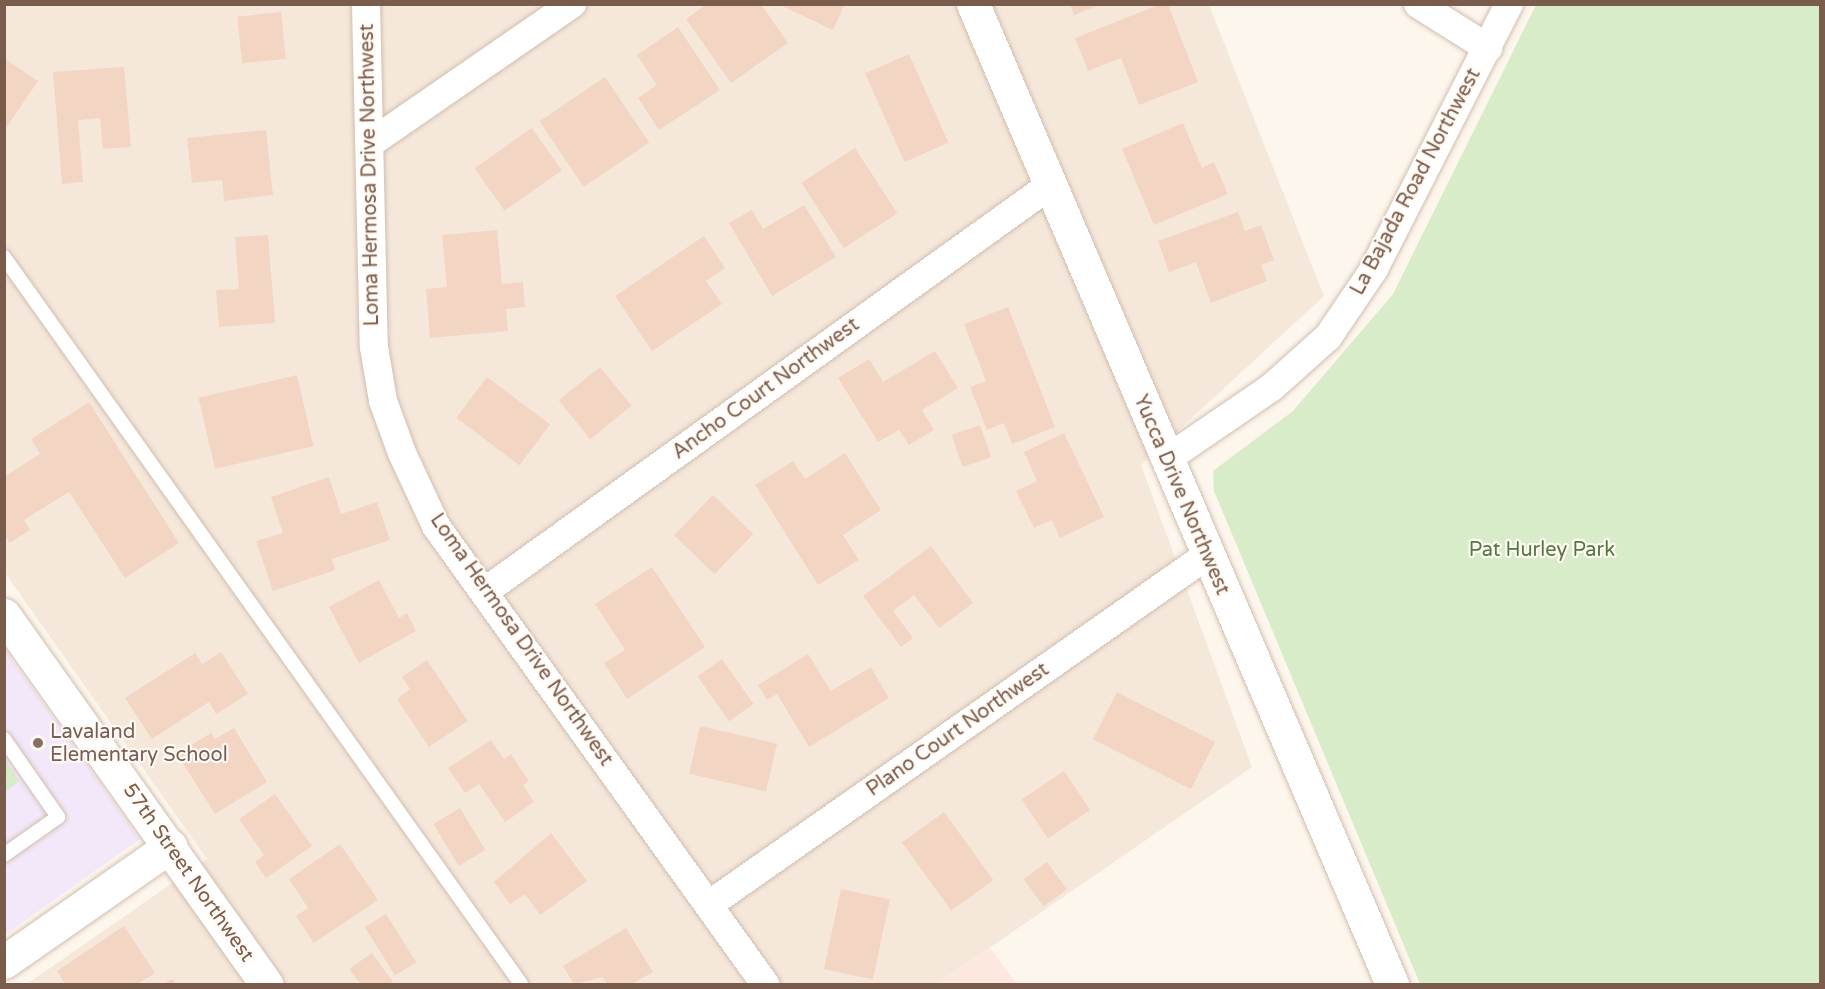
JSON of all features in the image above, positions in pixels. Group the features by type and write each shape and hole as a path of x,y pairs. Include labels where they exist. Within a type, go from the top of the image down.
{"street":[{"name":"Loma Hermosa Drive Northwest","path":"366,4 372,142 374,346 383,401 436,526 710,904 765,984"},
{"path":"372,142 572,4"},
{"name":"Yucca Drive Northwest","path":"973,4 1206,556 1392,984"},
{"path":"1418,4 1488,48"},
{"name":"La Bajada Road Northwest","path":"1167,459 1272,387 1328,338 1374,269 1509,4"},
{"name":"Ancho Court Northwest","path":"484,592 1049,186"},
{"name":"Plano Court Northwest","path":"710,904 1206,556"},
{"name":"57th Street Northwest","path":"4,615 266,984"},
{"path":"4,962 170,846"}],"lane":[{"path":"4,257 521,984"},
{"path":"4,739 58,818 4,855"}],"shaded area":[{"path":"4,5 1209,5 1324,296 1141,465 1252,767 937,984 27,984 207,859 5,573"},
{"name":"Lavaland Elementary School","path":"4,648 140,839 5,935 4,935"},
{"path":"990,948 1017,984 937,984"}],"green space":[{"name":"Pat Hurley Park","path":"1536,5 1820,5 1820,984 1420,984 1214,491 1213,471 1293,411 1393,294"},
{"path":"5,760 19,781 4,792"}],"building":[{"path":"707,4 761,4 788,43 731,83 686,19"},
{"path":"778,4 845,4 833,30"},
{"path":"1070,4 1099,4 1099,5 1074,15"},
{"path":"1161,4 1168,4 1198,82 1139,105 1121,58 1088,71 1075,38"},
{"path":"281,12 286,59 242,63 237,17"},
{"path":"678,27 720,90 659,130 638,98 657,85 637,55"},
{"path":"909,54 948,143 905,162 865,74"},
{"path":"4,58 38,81 4,131"},
{"path":"124,67 131,147 103,149 100,118 78,120 83,182 62,184 53,72"},
{"path":"605,77 649,142 584,187 540,121"},
{"path":"1183,123 1202,168 1214,162 1228,194 1154,225 1122,149"},
{"path":"532,128 562,171 504,211 475,168"},
{"path":"266,130 273,195 224,201 222,180 192,183 187,138"},
{"path":"855,148 897,213 844,248 801,183"},
{"path":"804,205 836,257 772,296 729,223 752,210 763,229"},
{"path":"1238,212 1245,231 1261,225 1274,260 1261,265 1267,281 1211,303 1196,262 1169,272 1158,241"},
{"path":"497,230 502,284 523,282 525,307 506,309 508,331 430,338 426,289 447,287 442,235"},
{"path":"268,235 275,323 219,327 216,290 239,289 235,237"},
{"path":"704,236 725,268 706,281 722,304 652,351 615,296"},
{"path":"1008,307 1055,427 1012,444 1004,423 987,430 970,387 986,381 964,324"},
{"path":"935,351 958,388 922,410 934,430 909,445 899,430 878,442 838,378 869,359 883,382"},
{"path":"600,367 631,406 590,439 559,400"},
{"path":"297,375 313,446 215,469 199,398"},
{"path":"487,377 550,425 519,465 456,418"},
{"path":"89,402 179,543 125,578 69,492 24,520 30,530 10,543 4,535 4,477 40,454 31,439"},
{"path":"980,425 991,457 963,467 952,435"},
{"path":"1064,433 1104,517 1060,538 1052,520 1034,528 1016,491 1037,481 1024,452"},
{"path":"845,453 881,510 843,535 859,560 818,585 755,485 793,461 805,479"},
{"path":"329,477 341,514 377,502 390,540 332,559 335,570 273,591 256,541 283,533 271,497"},
{"path":"713,495 753,534 714,574 674,535"},
{"path":"931,546 973,603 939,628 914,595 893,611 913,638 901,647 863,596"},
{"path":"652,567 705,647 627,699 604,663 625,650 595,604"},
{"path":"379,580 399,618 407,613 416,631 359,663 329,607"},
{"path":"221,652 248,694 216,714 209,702 152,739 125,698 195,653 202,664"},
{"path":"808,654 831,691 871,667 889,698 809,747 777,694 767,700 758,685"},
{"path":"722,659 754,704 729,721 697,676"},
{"path":"427,660 468,721 429,747 397,699 410,689 402,677"},
{"path":"1117,692 1215,742 1191,789 1093,739"},
{"path":"700,726 777,744 766,792 689,774"},
{"path":"234,728 267,782 215,814 177,754 211,733 215,739"},
{"path":"491,740 504,759 511,754 529,781 523,785 534,802 505,822 479,784 465,793 448,768"},
{"path":"1064,771 1090,810 1048,838 1022,800"},
{"path":"275,794 312,846 266,878 255,862 264,855 239,819"},
{"path":"460,808 485,850 459,866 433,824"},
{"path":"944,812 993,880 951,911 902,843"},
{"path":"551,833 587,881 540,915 525,894 510,904 494,882"},
{"path":"340,844 378,900 314,943 296,916 308,908 289,879"},
{"path":"1047,862 1067,890 1044,907 1024,879"},
{"path":"841,889 890,899 873,980 824,969"},
{"path":"386,914 416,962 395,976 365,927"},
{"path":"124,926 155,973 137,984 65,984 57,971"},
{"path":"626,928 653,972 632,984 607,984 603,977 574,984 563,966"},
{"path":"372,953 393,982 390,984 361,984 349,969"},
{"path":"172,979 176,984 164,984"}],"place":[{"name":"Lavaland Elementary School","path":"38,743"}]}
